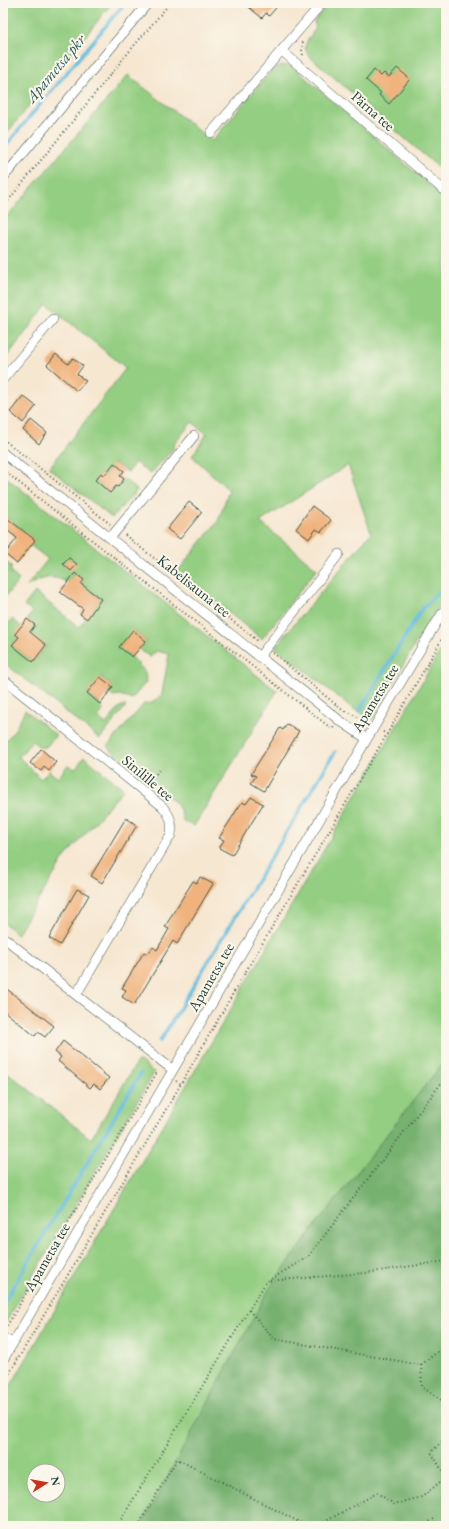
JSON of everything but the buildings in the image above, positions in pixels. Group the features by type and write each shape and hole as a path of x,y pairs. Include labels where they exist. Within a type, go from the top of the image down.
{"street":[{"path":"3,178 148,3"},
{"path":"211,134 322,3"},
{"name":"Pärna tee","path":"282,51 446,192"},
{"path":"3,379 53,319"},
{"path":"111,537 194,436"},
{"name":"Kabelisauna tee","path":"3,453 111,537 339,720 367,739"},
{"path":"260,656 339,554"},
{"name":"Apametsa tee","path":"5,1357 367,739 441,615 446,610"},
{"name":"Sinilille tee","path":"3,679 162,806 170,815 172,826 171,835 76,995"},
{"path":"3,937 171,1074"},
{"path":"3,1338 13,1343"}],"path":[{"path":"3,207 170,3"},
{"path":"3,1384 387,734"},
{"path":"143,779 148,783 161,768"},
{"path":"149,1065 156,1070 171,1074 181,1084"},
{"path":"3,1332 156,1074 156,1070"},
{"path":"117,1526 266,1282 308,1257 446,1077"},
{"path":"266,1282 365,1273 446,1261"},
{"path":"248,1310 274,1339 421,1365 446,1346"},
{"path":"5,1357 18,1359"},
{"path":"421,1365 422,1388 446,1403"},
{"path":"317,1526 377,1493 394,1504 422,1497 446,1477 431,1452 446,1438"},
{"path":"138,1526 177,1459 306,1526"},
{"path":"423,1526 434,1519 437,1526"}],"green space":[{"path":"3,3 112,3 3,138"},
{"path":"330,3 446,3 446,174 308,55 305,48 307,41 316,28 314,21"},
{"path":"282,65 293,67 446,199 446,599 425,627 372,719 352,708 275,647 371,533 348,465 260,522 317,569 262,639 177,572 218,521 229,490 192,456 207,434 192,422 175,443 172,450 150,474 135,462 128,472 114,463 104,476 101,473 95,480 110,493 116,486 118,487 124,479 137,490 112,518 49,468 126,368 47,304 3,362 3,221 128,75 212,141 271,71"},
{"path":"3,475 277,691 194,826 183,821 181,812 176,803 107,747 144,704 152,703 162,694 169,654 157,651 150,657 139,649 146,641 134,630 120,647 132,657 145,672 146,682 132,699 120,695 112,696 108,693 113,687 101,677 87,693 100,704 103,710 98,718 106,724 121,706 126,706 100,739 3,662 3,630 12,619 22,627 16,634 19,637 12,645 33,662 46,646 30,632 35,625 27,619 33,612 24,606 35,592 79,627 101,599 92,592 89,597 77,589 84,580 75,573 67,582 56,578 47,578 27,586 48,559 31,546 35,540 3,515"},
{"path":"3,558 11,566 11,573 19,580 6,596 3,597"},
{"path":"446,641 446,1059 310,1233 141,1526 3,1526 3,1399"},
{"path":"25,710 56,735 46,747 40,747 32,741 19,757 41,779 49,771 58,778 68,765 75,769 84,757 124,789 65,857 17,934 3,922 3,744 14,731"},
{"path":"446,1059 446,1526 141,1526 269,1289 310,1233"},
{"path":"140,1061 154,1073 3,1327 3,1069 91,1139 137,1062"}],"waterway":[{"name":"Apametsa pkr","path":"3,149 125,3"},
{"path":"360,710 422,609 446,585"},
{"path":"160,1041 335,752"},
{"path":"3,1304 141,1073"}]}
